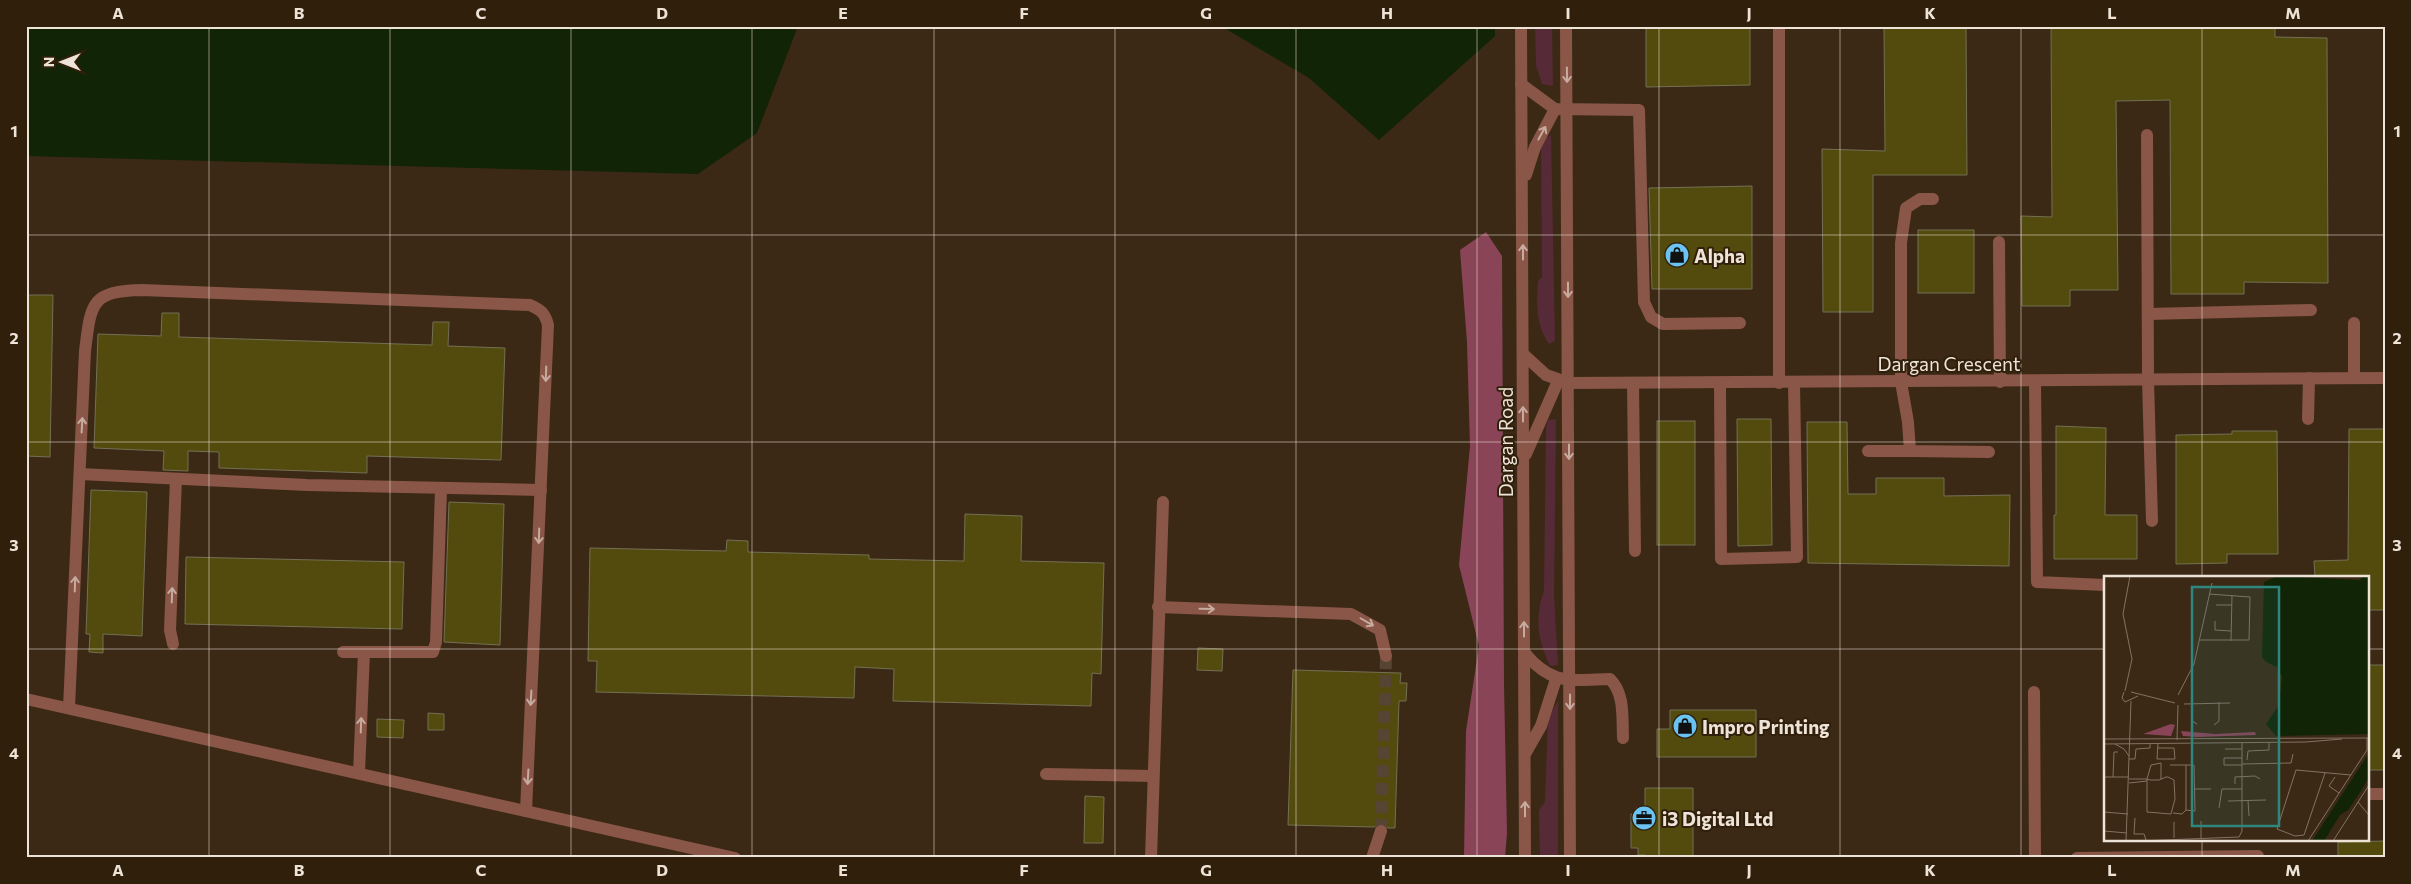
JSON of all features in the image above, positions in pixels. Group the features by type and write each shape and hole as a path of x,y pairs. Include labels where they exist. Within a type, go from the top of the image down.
{"street":[{"name":"Dargan Road","path":"1520,26 1526,857"},
{"path":"1566,26 1561,110 1563,382 1570,680 1570,858"},
{"path":"1779,26 1779,383"},
{"path":"1521,84 1561,110 1639,110 1644,302 1651,317 1663,324 1740,323"},
{"path":"1522,191 1535,147 1561,110"},
{"path":"2147,135 2148,380 2152,521"},
{"path":"1910,451 1908,422 1901,382 1901,243 1906,208 1920,199 1933,199"},
{"path":"1999,242 2000,382"},
{"path":"69,708 85,351 91,310 101,297 116,291 142,290 530,305 540,310 545,316 548,325 526,811"},
{"path":"2148,314 2311,310"},
{"path":"2354,323 2354,378"},
{"path":"1523,354 1546,375 1563,382"},
{"path":"2308,419 2309,378"},
{"name":"Dargan Crescent","path":"1563,382 2000,382 2385,378"},
{"path":"2035,381 2037,582 2104,585"},
{"path":"1523,462 1563,382"},
{"path":"1633,383 1635,551"},
{"path":"1720,383 1721,559 1797,557 1794,383"},
{"path":"1868,451 1989,452"},
{"path":"80,474 442,489 541,490"},
{"path":"173,644 170,630 176,479"},
{"path":"343,652 433,652 435,647 442,489"},
{"path":"1151,858 1163,502"},
{"path":"1158,608 1351,614 1380,630 1386,656"},
{"path":"359,773 364,652"},
{"path":"1524,652 1534,665 1556,679 1610,679 1617,686 1622,703 1622,738"},
{"path":"1524,754 1541,726 1556,679"},
{"path":"2034,692 2035,858"},
{"path":"26,699 735,858"},
{"path":"1046,774 1153,776"},
{"path":"2368,794 2385,794"},
{"path":"1372,858 1381,831"},
{"path":"2077,858 2258,856 2258,858"}],"shaded area":[{"path":"26,26 798,26 757,133 698,174 26,156"},
{"path":"1221,26 1495,26 1495,36 1379,140 1309,78"},
{"path":"1535,26 1552,26 1553,86 1542,84 1536,65"},
{"path":"1551,135 1555,341 1549,344 1539,322 1537,297 1538,281 1542,277 1541,142"},
{"path":"1486,232 1502,256 1504,684 1507,833 1505,858 1464,858 1466,731 1479,646 1459,565 1470,446 1467,342 1460,250"},
{"path":"1556,419 1554,596 1558,665 1550,666 1540,638 1538,620 1544,591 1546,428 1548,420"},
{"path":"1558,701 1558,858 1540,858 1539,810 1545,802 1548,718"}],"building":[{"path":"1646,26 1750,26 1750,85 1646,87"},
{"path":"1884,26 1966,26 1967,175 1873,175 1873,312 1823,312 1822,149 1885,151"},
{"path":"2051,26 2275,26 2275,37 2327,38 2328,283 2244,282 2244,294 2171,294 2170,100 2116,101 2118,290 2070,290 2070,306 2022,306 2021,216 2052,217"},
{"path":"1752,186 1752,289 1652,289 1649,188"},
{"path":"1918,230 1974,230 1974,293 1918,293"},
{"path":"26,295 53,295 50,457 26,456"},
{"path":"162,313 179,313 179,337 432,345 433,322 449,322 448,346 505,348 501,460 367,456 367,473 219,468 219,452 188,451 188,471 163,470 164,451 94,448 98,334 161,336"},
{"path":"1737,419 1771,419 1772,545 1738,546"},
{"path":"1657,421 1695,421 1695,545 1657,545"},
{"path":"1807,422 1847,422 1848,494 1876,494 1876,478 1944,478 1944,496 2010,495 2009,566 1808,563"},
{"path":"2056,426 2106,428 2105,515 2137,515 2137,559 2054,559"},
{"path":"2349,429 2385,429 2385,610 2368,610 2368,576 2315,576 2314,561 2348,560"},
{"path":"2232,431 2277,431 2278,554 2227,554 2227,563 2176,564 2176,435 2232,434"},
{"path":"91,490 147,492 142,636 103,634 103,653 89,652 90,634 86,634"},
{"path":"449,502 504,504 500,645 444,642"},
{"path":"965,514 1022,516 1021,561 1104,563 1101,674 1092,673 1091,706 893,701 894,669 855,667 854,698 596,692 597,661 588,661 590,548 726,551 727,540 748,541 748,552 869,555 869,559 964,561"},
{"path":"186,557 404,562 402,629 185,624"},
{"path":"1198,648 1223,649 1222,671 1197,670"},
{"path":"2368,665 2385,665 2385,770 2368,770"},
{"path":"1293,670 1401,673 1400,683 1407,683 1406,701 1399,701 1395,828 1388,828 1380,823 1374,827 1288,825"},
{"path":"1670,710 1756,710 1756,757 1657,757 1657,729 1670,729"},
{"path":"428,713 444,714 444,730 428,730"},
{"path":"377,719 404,720 403,738 377,737"},
{"path":"1645,788 1693,788 1693,858 1645,858 1645,855 1638,855 1638,848 1631,848 1631,814 1636,814 1636,808 1645,808"},
{"path":"1085,796 1104,797 1103,843 1084,843"},
{"path":"2385,841 2385,858 2338,858 2338,842"}],"tunnel":[{"path":"1381,831 1386,656"}],"place":[{"name":"Alpha","path":"1677,255"},
{"name":"Impro Printing","path":"1685,726"},
{"name":"i3 Digital Ltd","path":"1644,818"}]}
